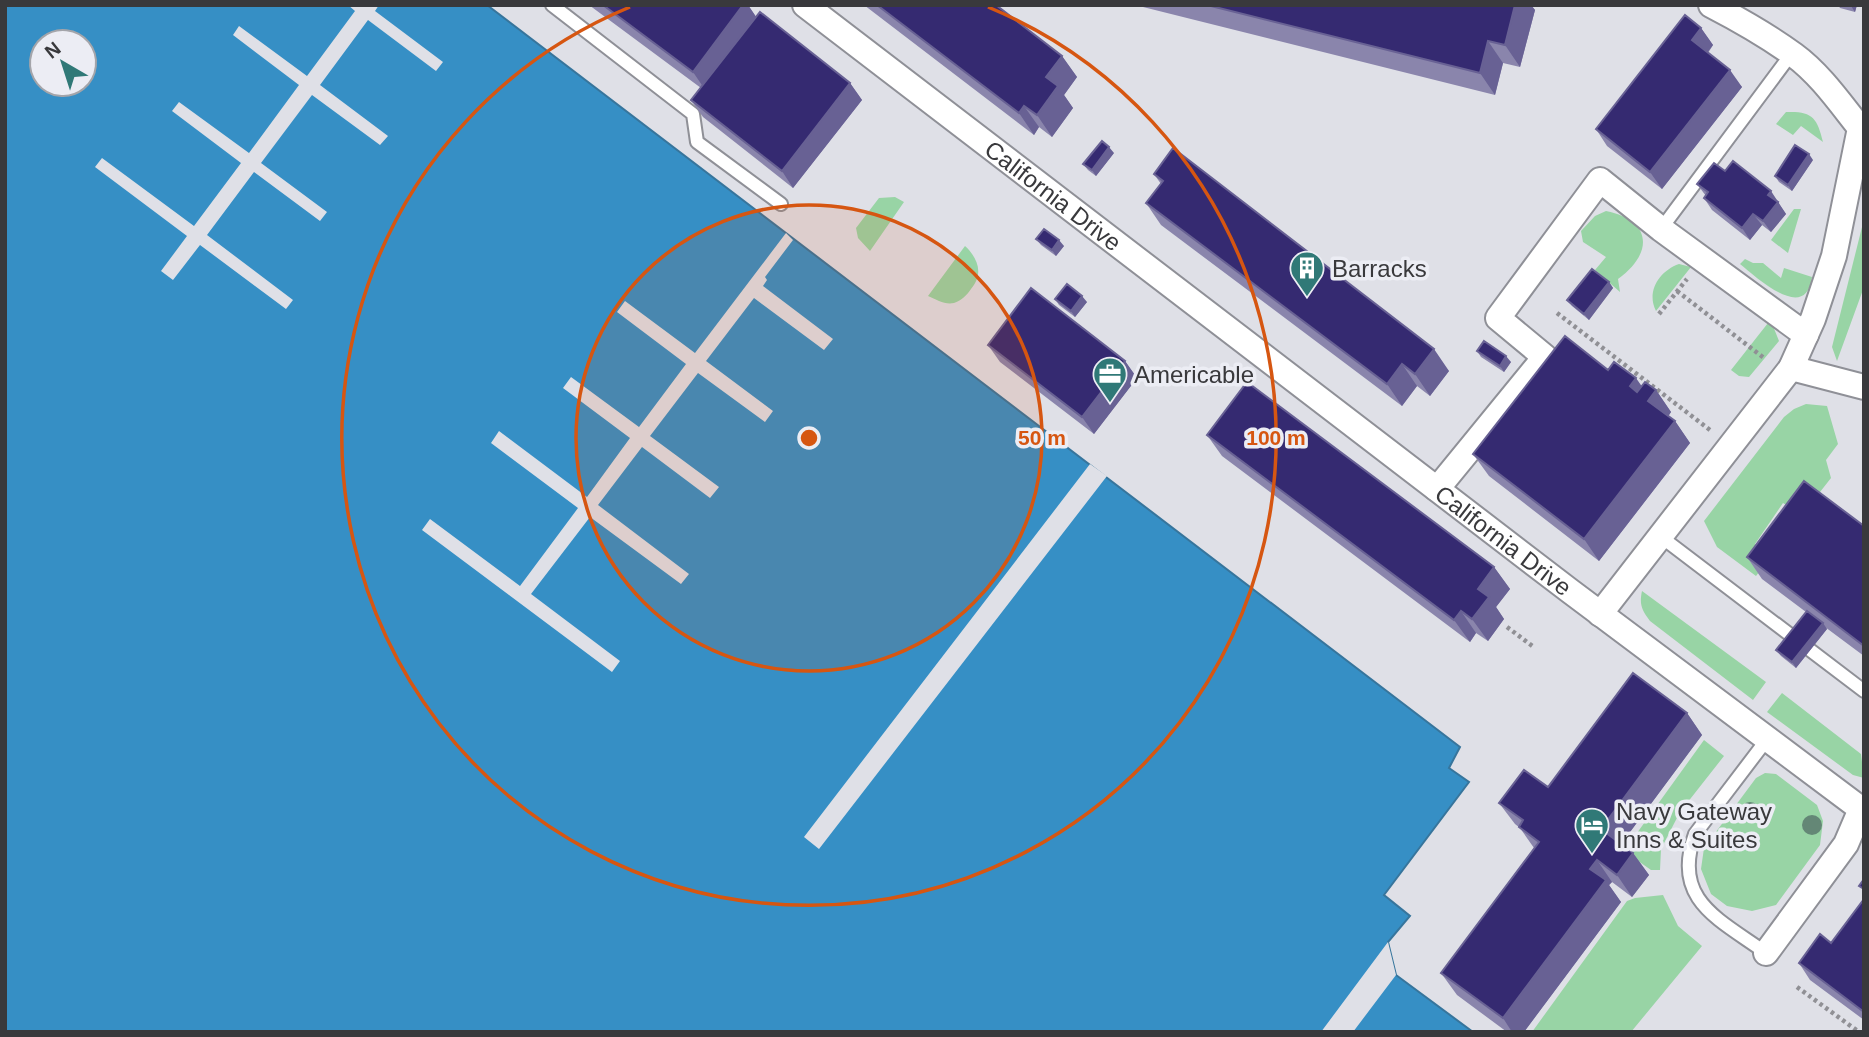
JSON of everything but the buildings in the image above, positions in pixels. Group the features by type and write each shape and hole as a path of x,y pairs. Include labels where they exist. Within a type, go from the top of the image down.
{"street":[{"name":"California Drive","path":"805,5 1600,614 1863,808"},
{"path":"1600,614 1791,369 1834,256 1862,128 1831,91 1792,53 1750,25 1711,5"},
{"path":"1437,489 1545,357 1498,318 1600,180 1661,229 1806,335"},
{"path":"1791,369 1864,387"},
{"path":"1766,953 1846,844 1863,808"}],"lane":[{"path":"552,5 692,114 697,142 780,204"},
{"path":"1661,229 1792,53"},
{"path":"1660,536 1864,691"},
{"path":"1766,953 1708,911 1692,890 1688,874 1689,852 1695,834 1768,738"}],"path":[{"path":"1659,314 1694,270"},
{"path":"1677,291 1767,361"},
{"path":"1557,313 1713,432"},
{"path":"1507,627 1535,648"},
{"path":"1797,987 1859,1032"}],"green space":[{"path":"1786,112 1808,114 1812,117 1823,142 1801,126 1793,135 1776,124"},
{"path":"895,197 904,202 870,251 858,238 856,228 879,198"},
{"path":"1794,209 1801,209 1788,253 1771,240"},
{"path":"1606,211 1621,215 1632,222 1640,230 1643,239 1638,259 1618,279 1620,292 1595,270 1606,257 1583,242 1581,231 1595,216"},
{"path":"1864,219 1864,287 1837,361 1832,347"},
{"path":"965,246 976,261 978,272 975,283 964,298 951,303 928,296"},
{"path":"1745,259 1753,263 1763,263 1781,278 1784,268 1812,277 1808,290 1800,297 1780,293 1740,264"},
{"path":"1679,264 1691,267 1656,311 1653,297 1656,283 1672,267"},
{"path":"1768,323 1773,326 1779,341 1749,377 1739,376 1731,370"},
{"path":"1806,404 1827,406 1838,444 1826,460 1831,478 1802,515 1783,503 1755,544 1771,557 1756,576 1717,547 1704,521 1784,417"},
{"path":"1642,591 1766,682 1753,700 1650,621 1642,607"},
{"path":"1782,693 1861,754 1864,778 1853,775 1767,712"},
{"path":"1704,740 1724,756 1680,812 1661,849 1660,870 1651,870 1624,851"},
{"path":"1765,773 1776,774 1817,805 1823,821 1820,845 1776,905 1752,911 1727,906 1711,894 1701,869 1704,848 1756,778"},
{"path":"1663,895 1678,926 1702,946 1631,1032 1532,1032 1627,901"}],"water":[{"path":"5,5 487,5 1460,747 1449,768 1469,782 1384,895 1410,916 1388,942 1396,975 1473,1032 5,1032"}],"pier":[{"path":"348,5 379,5 375,11 443,62 436,71 368,20 320,85 388,136 380,145 312,95 261,163 327,212 320,221 254,172 207,235 293,300 286,309 200,245 173,280 161,271 187,236 95,167 102,158 194,226 241,163 172,111 179,102 249,153 299,85 233,35 239,26 307,76 355,11"},
{"path":"786,233 793,240 765,277 767,280 763,286 833,339 824,350 754,298 706,361 773,411 765,422 698,373 650,436 719,487 710,498 642,447 598,505 689,574 681,584 590,517 531,594 620,661 612,672 422,530 430,519 520,586 578,508 491,443 499,431 587,497 630,438 563,388 571,377 639,427 686,364 617,312 625,301 695,353"},
{"path":"1090,464 1107,476 819,849 804,837"},
{"path":"1388,942 1396,975 1353,1032 1321,1032"}],"place":[{"name":"Barracks","path":"1307,298"},
{"name":"Americable","path":"1110,404"},
{"name":"Navy Gateway Inns & Suites","path":"1592,855"}]}
